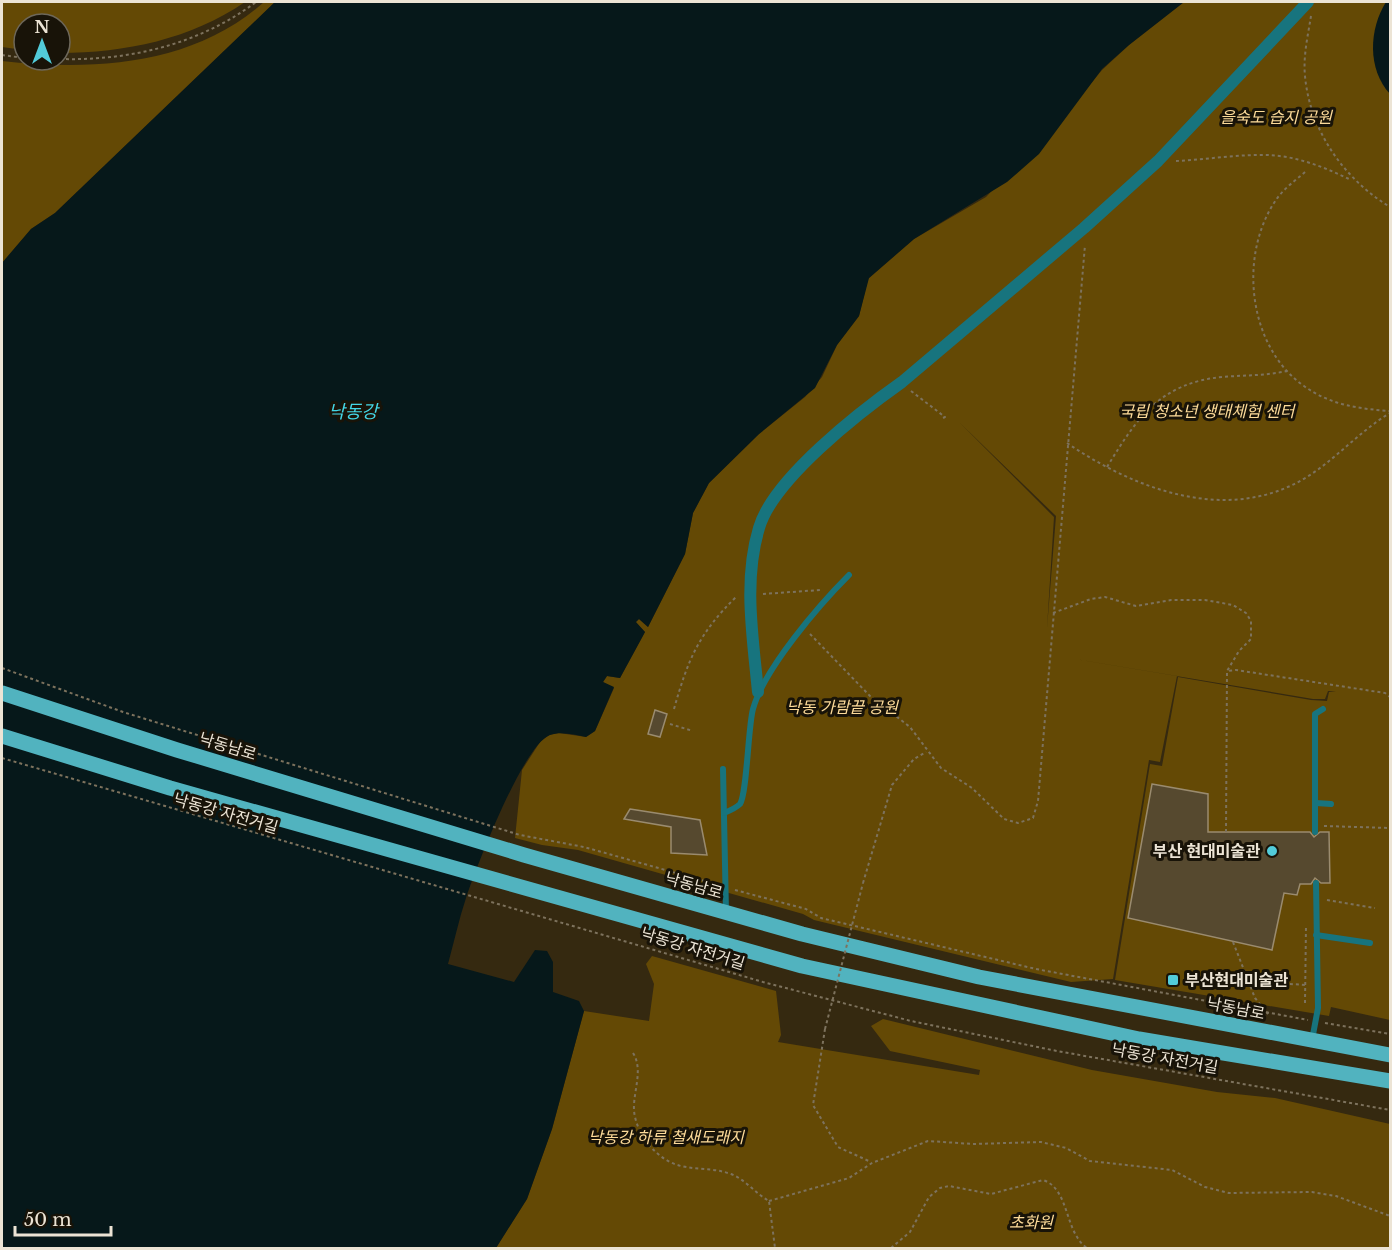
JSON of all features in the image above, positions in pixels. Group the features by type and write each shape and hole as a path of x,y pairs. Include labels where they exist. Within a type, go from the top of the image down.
{"main road":[{"name":"낙동남로","path":"2,693 177,750 524,855 726,913 979,977 1390,1055"},
{"path":"2,736 170,788 802,966 1139,1039 1390,1081"}],"street":[{"path":"758,692 750,589 759,525 780,488 872,404 901,384 1087,225 1158,161 1311,5"}],"lane":[{"path":"724,813 739,805 744,795 745,763 752,711 758,692 803,628 849,575"},
{"path":"1316,829 1315,714 1323,709"},
{"path":"723,769 726,913"},
{"path":"1316,803 1331,804"},
{"path":"1312,1041 1317,1021 1316,884"},
{"path":"1316,935 1370,943"}],"path":[{"path":"72,59 104,59 180,43 225,23 256,2"},
{"path":"1311,5 1305,74 1310,103 1331,150 1354,181"},
{"path":"1158,161 1260,154 1295,158 1326,168 1354,181 1390,207"},
{"path":"1305,172 1276,200 1262,228 1255,251 1254,299 1261,324 1271,348 1288,371 1304,386 1336,403 1364,410 1390,412"},
{"path":"803,628 870,696 910,727 941,768 972,788 1004,819 1018,823 1033,818 1038,801 1087,225"},
{"path":"1107,467 1142,414 1172,392 1200,380 1288,371"},
{"path":"901,384 945,417 943,418"},
{"path":"1067,443 1107,467 1144,484 1194,498 1215,501 1249,498 1280,490 1305,478 1390,412"},
{"path":"674,709 688,661 705,631 750,589 823,590"},
{"path":"1053,613 1091,599 1105,597 1136,606 1171,600 1205,600 1233,605 1246,613 1251,621 1251,639 1239,651 1227,671 1226,832"},
{"path":"2,668 123,712 523,836 584,847 724,886"},
{"path":"1227,671 1236,670 1385,693 1390,697"},
{"path":"670,724 693,731"},
{"path":"872,1163 838,1147 813,1105 825,1029 863,883 892,785 914,759 927,751"},
{"name":"낙동강 자전거길","path":"2,758 762,981 911,1021 1068,1053 1390,1110"},
{"path":"1316,829 1390,828"},
{"path":"735,890 806,909 831,920 1036,969 1268,1014 1390,1034"},
{"path":"1327,900 1375,908"},
{"path":"1305,1003 1306,925"},
{"path":"1233,942 1255,998 1268,1014"},
{"path":"1248,981 1305,985"},
{"path":"633,1053 638,1067 634,1116 650,1145 660,1156 680,1166 732,1174 769,1201 775,1248"},
{"path":"769,1201 842,1180 872,1163 928,1141 974,1144 1041,1142 1066,1148 1090,1161 1172,1170 1204,1187 1229,1193 1312,1192 1336,1196 1390,1216"},
{"path":"891,1248 910,1232 929,1197 940,1188 949,1186 991,1194 1043,1180 1055,1188 1073,1232 1087,1248"}],"green space":[{"path":"2,2 245,2 202,26 180,34 133,47 84,52 72,52 72,12 12,12 12,48 2,47"},
{"path":"264,2 275,2 55,213 31,229 2,263 2,61 12,62 12,72 72,72 72,65 106,64 174,51 206,40 236,23"},
{"path":"1184,2 1390,2 1390,1020 1331,1007 1329,1016 1115,980 1150,764 1162,766 1178,677 1311,700 1327,701 1329,692 1336,691 1328,691 1325,699 1313,699 1177,676 1160,762 1149,760 1113,979 1071,982 814,920 803,914 578,850 542,845 515,838 522,770 540,742 549,735 559,733 586,737 595,731 614,688 603,682 607,676 620,678 645,632 635,622 639,619 648,627 685,554 693,513 709,483 759,434 805,397 822,377 837,345 859,316 868,279 914,239 986,197 1069,110 1102,70 1129,45","holes":["959,422 1056,516 1047,628 1054,517"]},
{"name":"낙동강 하류 철새도래지","path":"652,956 776,991 781,1035 778,1042 979,1075 980,1070 890,1051 871,1026 883,1019 1092,1070 1217,1092 1275,1098 1390,1124 1390,1248 496,1248 527,1199 552,1129 584,1011 649,1021 654,984 646,964"}],"water":[{"name":"낙동강","path":"275,2 1184,2 1102,69 1039,154 1007,182 914,239 869,278 859,316 837,345 815,388 759,434 709,483 693,513 685,554 648,627 639,619 636,622 645,632 620,678 607,676 603,682 614,687 595,731 586,737 563,733 550,735 539,744 527,760 514,783 471,883 448,964 514,982 535,950 547,951 553,962 553,992 579,1001 584,1011 552,1129 527,1199 496,1248 2,1248 2,263 31,229 55,213"},
{"path":"1386,2 1390,2 1390,94 1377,73 1373,49 1376,24"}],"building":[{"path":"655,710 667,714 660,737 648,734"},
{"name":"부산 현대미술관","path":"1152,784 1208,794 1208,832 1310,832 1314,837 1320,832 1329,832 1330,883 1321,883 1315,878 1311,884 1300,884 1297,895 1284,893 1272,950 1128,918"},
{"path":"630,809 700,820 707,855 671,853 671,827 624,819"}],"place":[{"name":"부산 현대미술관","path":"1272,851"},
{"name":"부산현대미술관","path":"1173,980"}],"park label":[{"name":"을숙도 습지 공원","path":"1276,117"},
{"name":"국립 청소년 생태체험 센터","path":"1207,411"},
{"name":"낙동 가람끝 공원","path":"842,707"},
{"name":"초화원","path":"1031,1222"}]}
